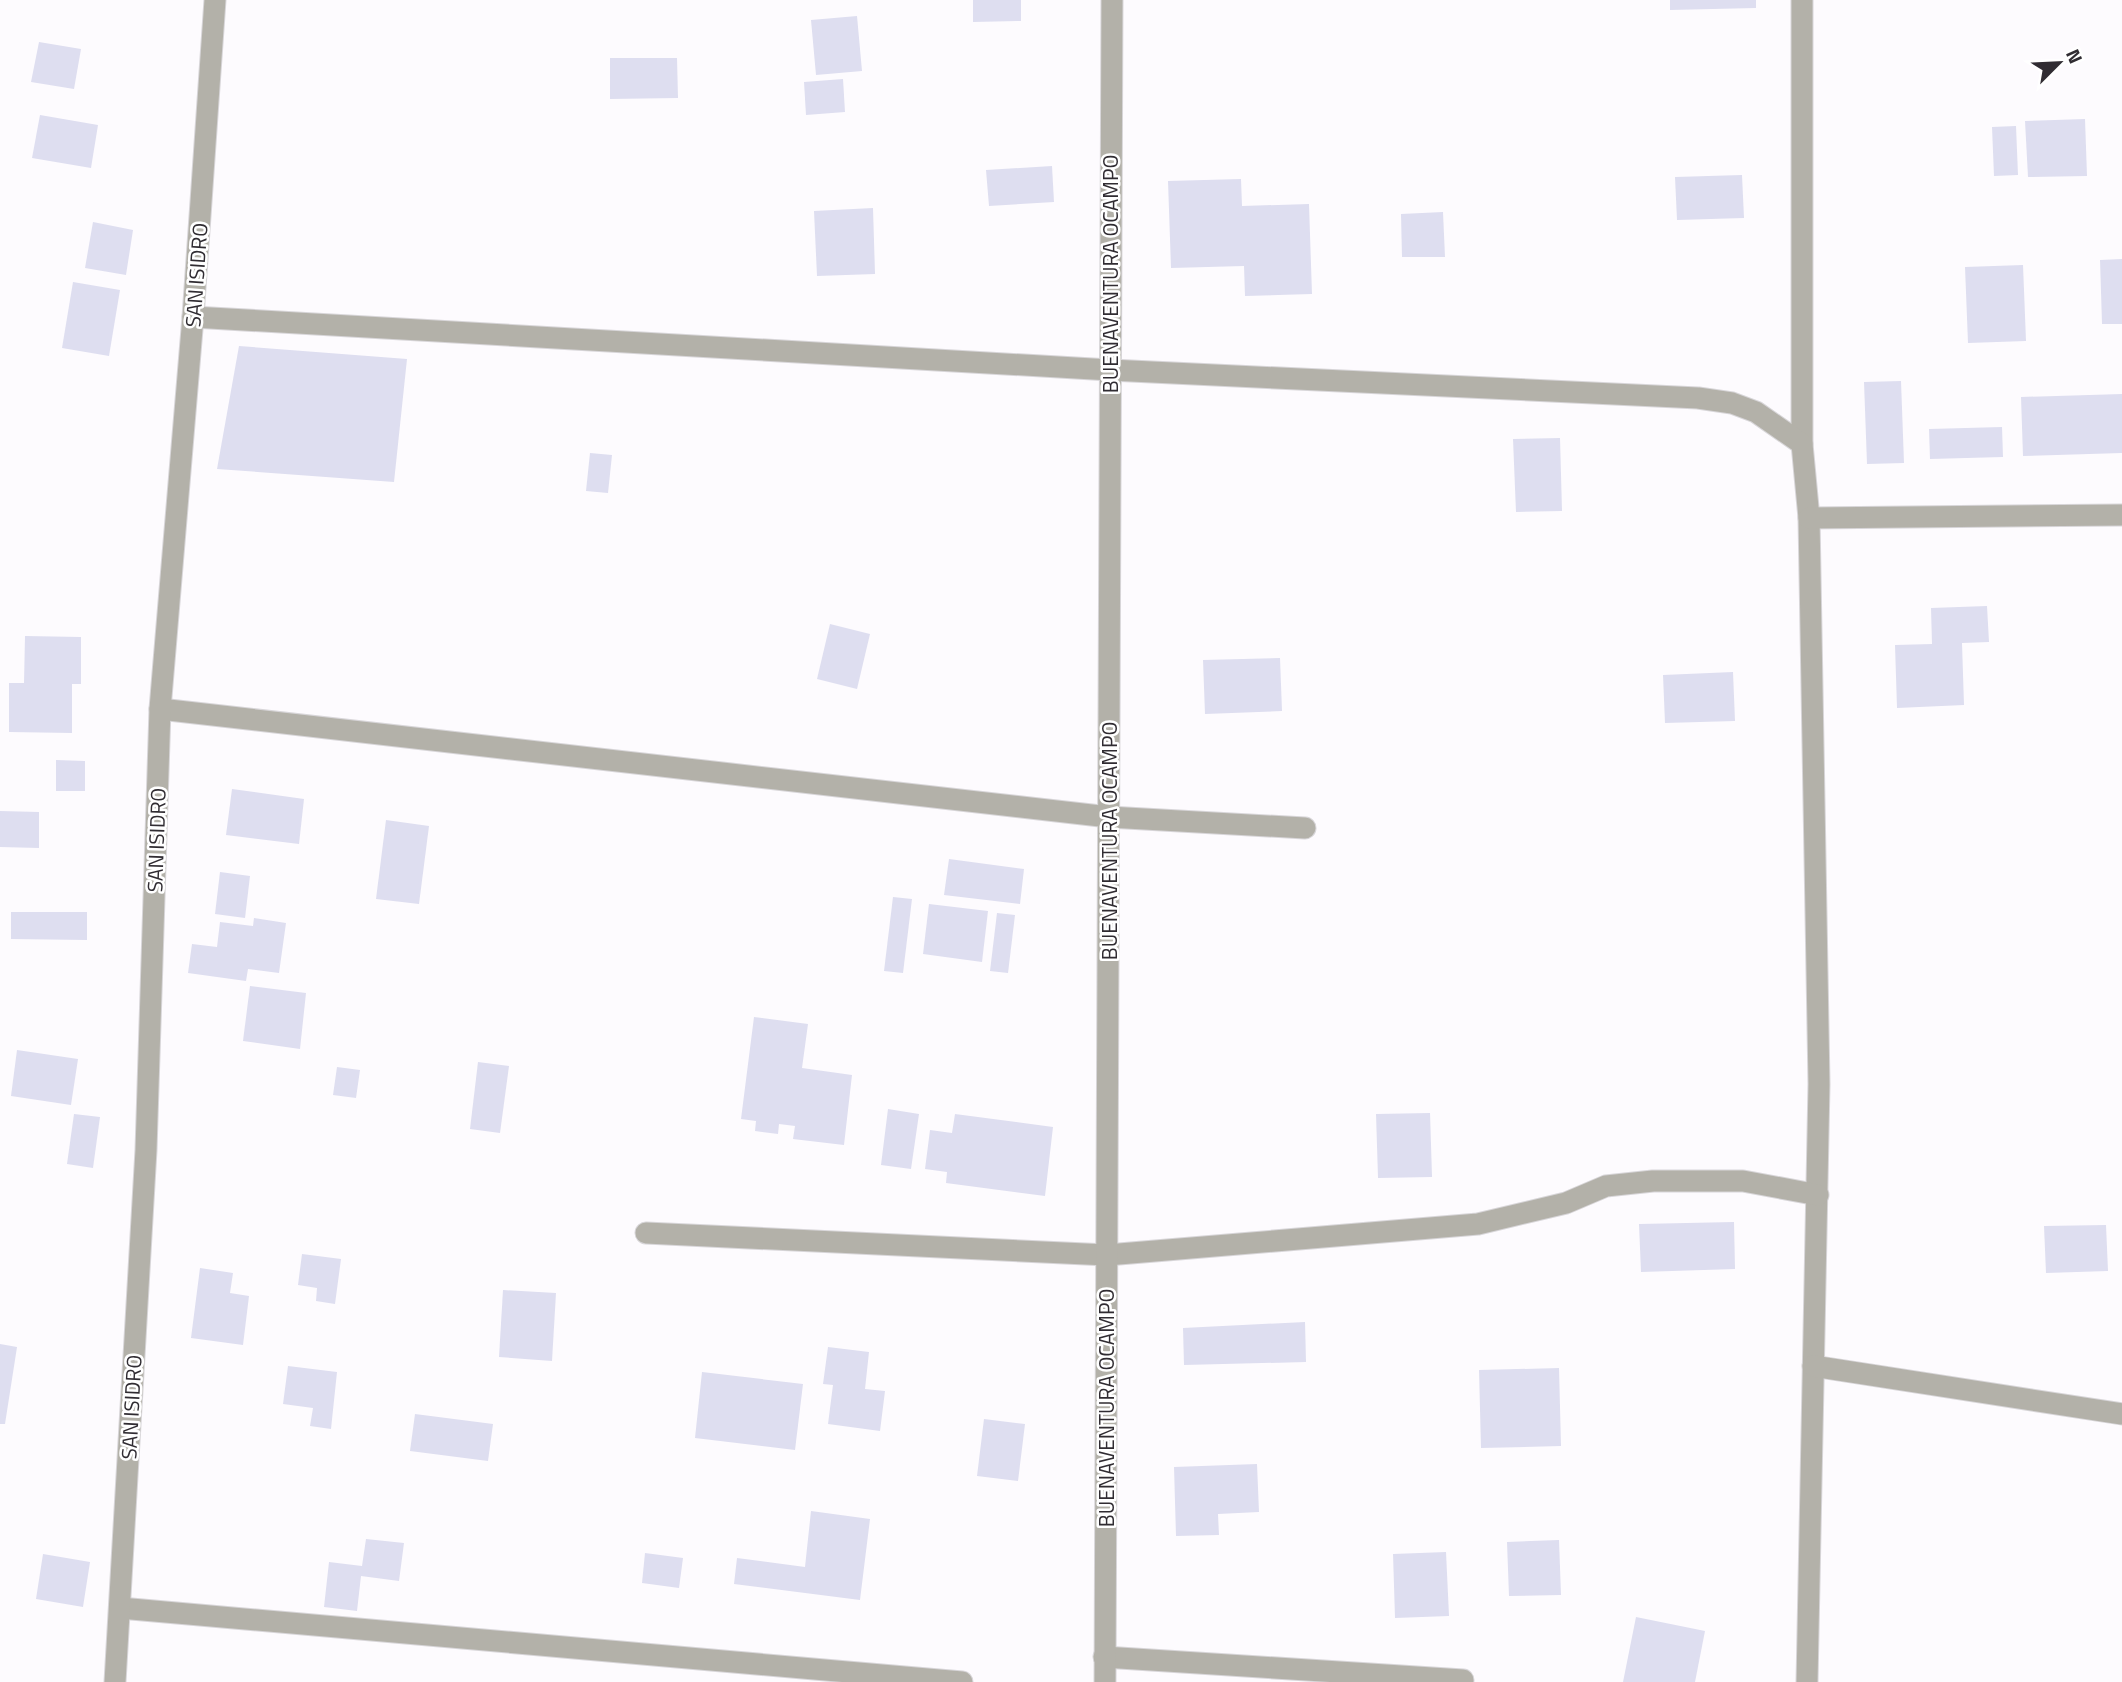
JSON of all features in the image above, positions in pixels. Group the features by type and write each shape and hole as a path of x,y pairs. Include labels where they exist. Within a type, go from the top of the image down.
{"street":[{"name":"SAN ISIDRO","path":"115,1682 146,1150 160,709 193,317 215,0"},
{"name":"BUENAVENTURA OCAMPO","path":"1105,1682 1112,0"},
{"path":"1802,0 1802,444 1809,518 1819,1084 1807,1682"},
{"path":"193,317 1110,370 1698,398 1732,402 1756,412 1802,444"},
{"path":"1809,518 2122,515"},
{"path":"160,709 1109,817 1305,828"},
{"path":"646,1233 1107,1255 1478,1224 1566,1203 1606,1186 1653,1181 1743,1181 1818,1195"},
{"path":"1813,1366 2122,1414"},
{"path":"120,1608 962,1682"},
{"path":"1104,1657 1463,1680"}],"building":[{"path":"973,0 1021,0 1021,21 973,22"},
{"path":"1670,0 1756,0 1756,8 1670,10"},
{"path":"857,16 862,71 816,75 811,20"},
{"path":"39,42 81,49 74,89 31,82"},
{"path":"610,58 677,58 678,98 610,99"},
{"path":"843,79 845,112 806,115 804,82"},
{"path":"40,115 98,125 91,168 32,158"},
{"path":"2085,119 2087,176 2028,177 2025,121"},
{"path":"2016,126 2018,175 1994,176 1992,127"},
{"path":"1052,166 1054,202 989,206 986,170"},
{"path":"1742,175 1744,218 1677,220 1675,177"},
{"path":"1241,179 1242,206 1309,204 1312,294 1245,296 1244,266 1171,268 1168,181"},
{"path":"873,208 875,274 817,276 814,211"},
{"path":"1443,212 1445,257 1402,257 1401,214"},
{"path":"93,222 133,230 126,275 85,268"},
{"path":"2122,259 2122,324 2102,324 2100,260"},
{"path":"2023,265 2026,341 1968,343 1965,267"},
{"path":"73,282 120,290 109,356 62,348"},
{"path":"239,346 407,359 394,482 217,469"},
{"path":"1901,381 1904,463 1867,464 1864,382"},
{"path":"2122,394 2122,453 2023,456 2021,397"},
{"path":"2002,427 2003,457 1930,459 1929,429"},
{"path":"1560,438 1562,511 1516,512 1513,439"},
{"path":"590,453 612,455 608,493 586,491"},
{"path":"1987,606 1989,642 1962,643 1964,705 1897,708 1895,645 1932,644 1931,608"},
{"path":"830,624 870,634 857,689 817,679"},
{"path":"25,636 81,637 81,684 72,684 72,733 9,732 9,683 24,683"},
{"path":"1280,658 1282,711 1205,714 1203,660"},
{"path":"1733,672 1735,721 1665,723 1663,675"},
{"path":"56,760 85,761 85,791 56,791"},
{"path":"232,789 304,799 299,844 226,835"},
{"path":"0,811 39,812 39,848 0,847"},
{"path":"386,820 429,826 419,904 376,899"},
{"path":"949,859 1024,869 1020,904 944,895"},
{"path":"220,872 250,876 245,918 215,914"},
{"path":"893,897 912,899 903,973 884,971"},
{"path":"929,904 988,911 982,962 923,954"},
{"path":"11,912 87,912 87,940 11,939"},
{"path":"997,913 1015,915 1008,973 990,971"},
{"path":"254,918 286,923 279,973 248,969 246,981 188,973 192,944 217,947 220,922 253,926"},
{"path":"250,986 306,993 300,1049 243,1041"},
{"path":"754,1017 808,1024 802,1068 852,1075 844,1145 793,1139 795,1126 779,1124 778,1134 755,1131 756,1121 741,1119"},
{"path":"17,1050 78,1059 71,1105 11,1096"},
{"path":"478,1062 509,1066 500,1133 470,1129"},
{"path":"337,1067 360,1070 356,1098 333,1095"},
{"path":"888,1109 919,1114 911,1169 881,1165"},
{"path":"1430,1113 1432,1177 1378,1178 1376,1114"},
{"path":"74,1114 100,1117 93,1168 67,1164"},
{"path":"955,1114 1053,1127 1045,1196 946,1183 947,1172 925,1169 930,1130 952,1133"},
{"path":"1734,1222 1735,1269 1641,1272 1639,1224"},
{"path":"2106,1225 2108,1271 2046,1273 2044,1226"},
{"path":"302,1254 341,1259 335,1304 316,1301 317,1288 298,1285"},
{"path":"200,1268 233,1273 230,1293 249,1296 243,1345 191,1338"},
{"path":"503,1290 556,1293 552,1361 499,1357"},
{"path":"1305,1322 1306,1362 1184,1365 1183,1328"},
{"path":"0,1344 17,1347 5,1424 0,1424"},
{"path":"828,1347 869,1352 865,1389 885,1391 880,1431 828,1424 833,1385 823,1384"},
{"path":"288,1366 337,1372 331,1429 310,1426 313,1408 283,1404"},
{"path":"1559,1368 1561,1446 1481,1448 1479,1370"},
{"path":"702,1372 803,1384 795,1450 695,1438"},
{"path":"415,1414 493,1424 488,1461 410,1451"},
{"path":"984,1419 1025,1424 1018,1481 977,1476"},
{"path":"1257,1464 1259,1512 1218,1514 1219,1535 1176,1536 1174,1467"},
{"path":"811,1511 870,1519 860,1600 734,1584 737,1558 805,1567"},
{"path":"366,1539 404,1543 399,1581 361,1576 357,1611 324,1607 329,1562 362,1566"},
{"path":"1559,1540 1561,1595 1509,1596 1507,1542"},
{"path":"1446,1552 1449,1616 1395,1618 1393,1554"},
{"path":"645,1553 683,1558 679,1588 642,1583"},
{"path":"43,1554 90,1562 83,1607 36,1599"},
{"path":"1636,1617 1705,1631 1695,1682 1623,1682"}]}
